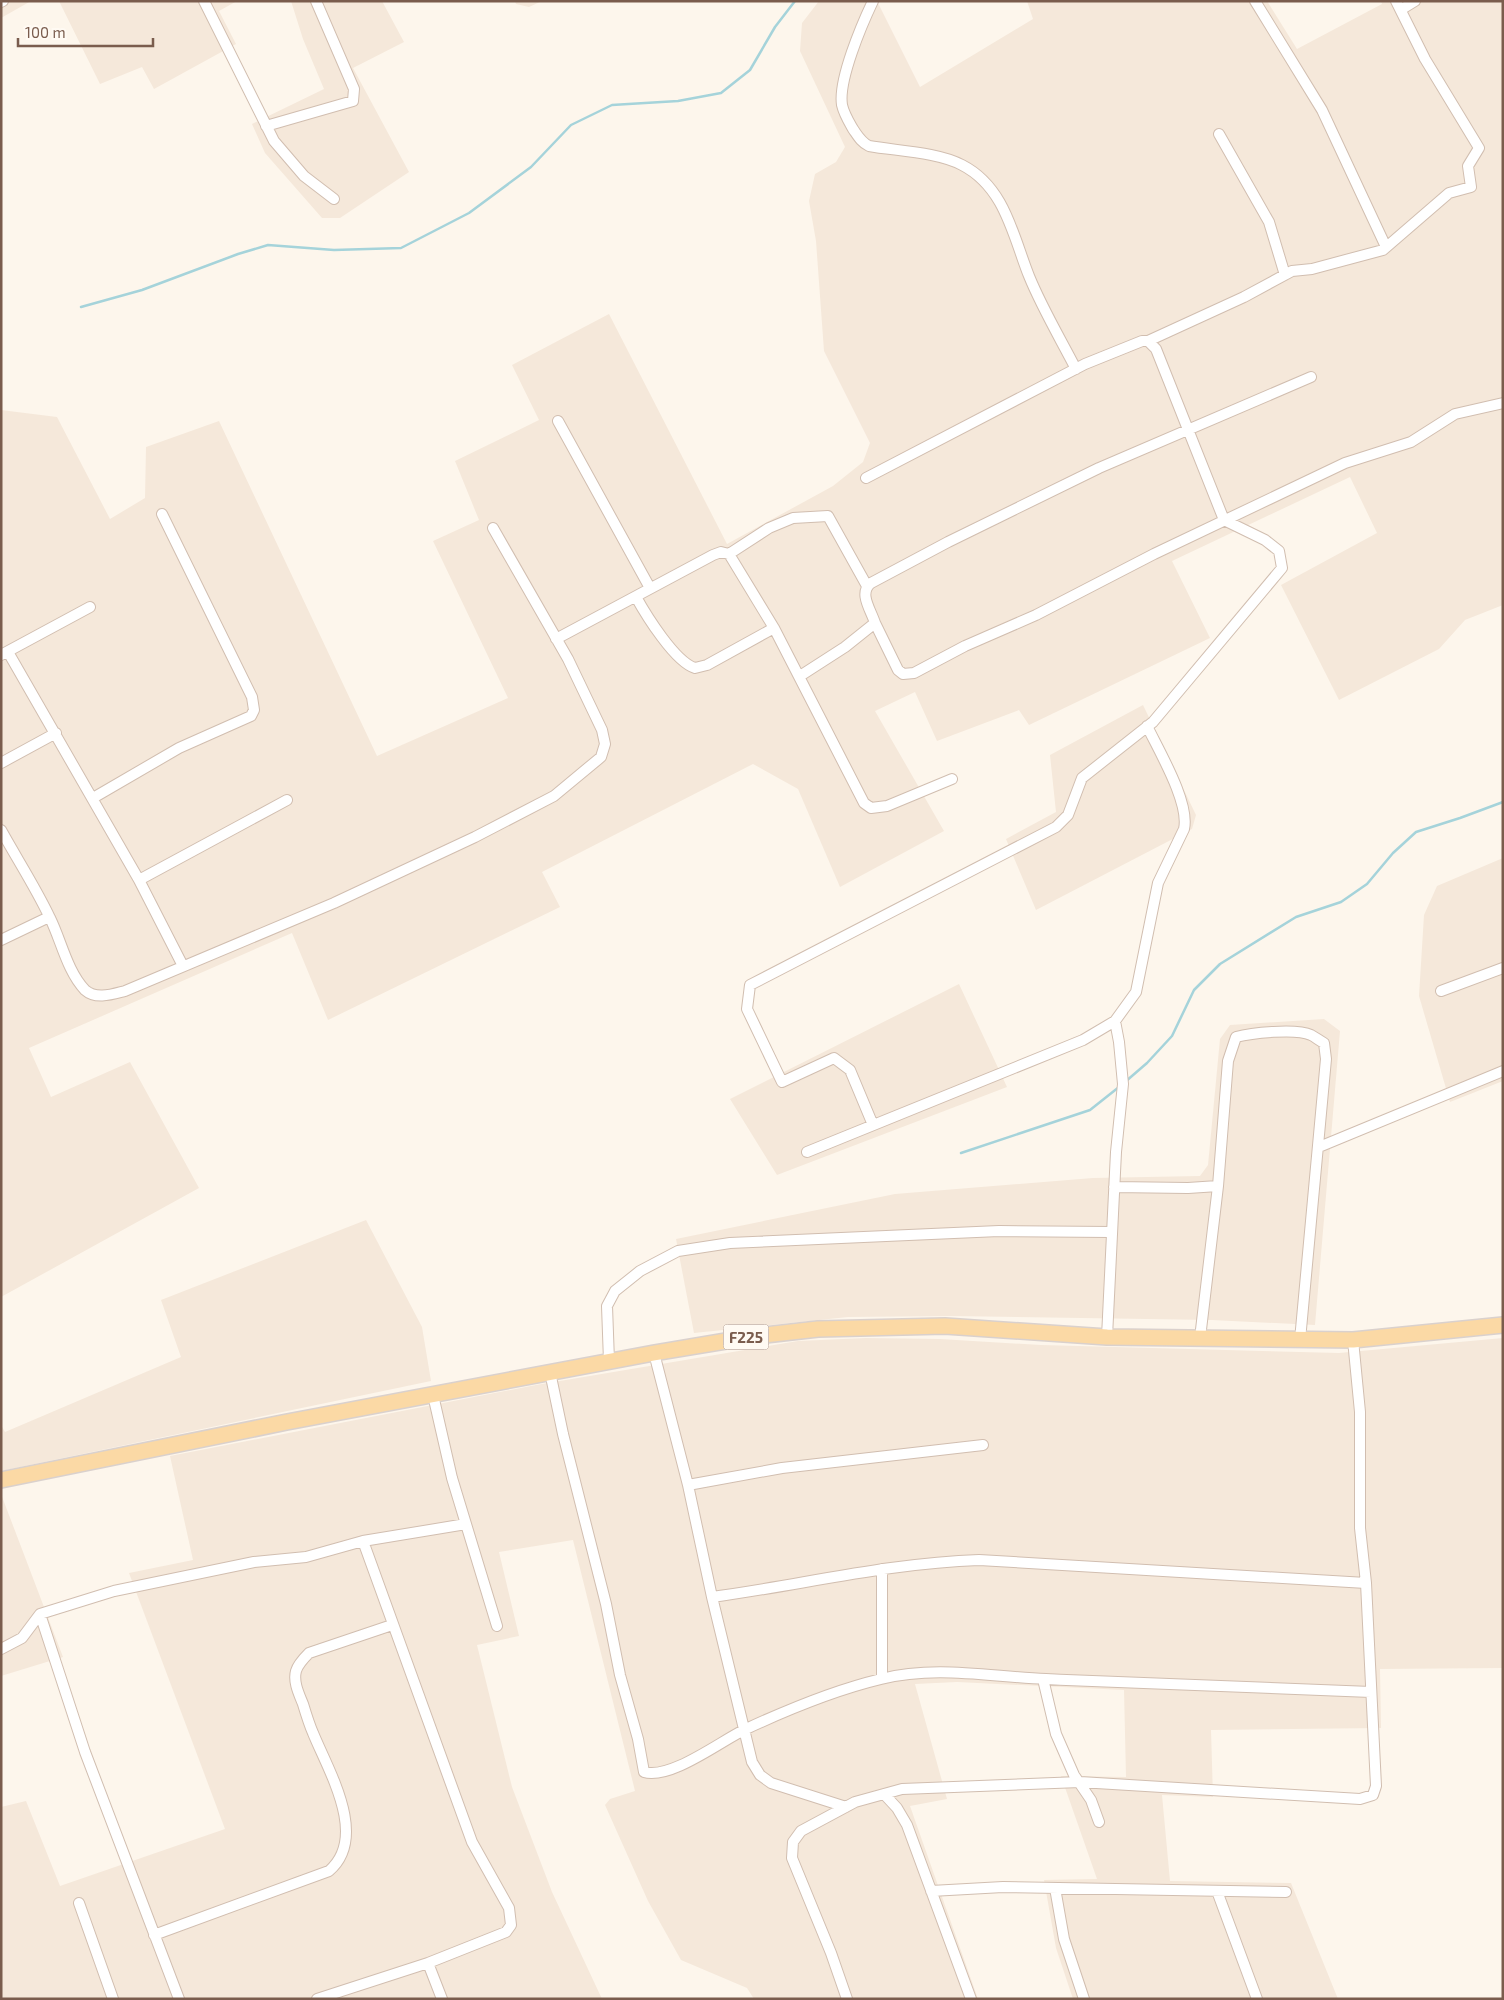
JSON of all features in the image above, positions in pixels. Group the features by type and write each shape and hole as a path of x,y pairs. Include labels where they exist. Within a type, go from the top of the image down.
{"main road":[{"name":"F225","path":"1,1480 609,1361 756,1336 818,1329 944,1326 1107,1337 1353,1340 1503,1325"}],"street":[{"path":"204,1 274,141 304,176 334,199"},
{"path":"266,126 353,101 354,89 316,1"},
{"path":"873,1 860,29 842,93 842,105 847,119 860,139 869,146 945,159 978,175 996,195 1007,215 1030,277 1076,369"},
{"path":"1254,1 1322,110 1386,247"},
{"path":"866,478 1076,369 1148,341 1244,297 1292,271 1312,269 1353,259 1386,247 1449,194 1471,187 1468,166 1479,148 1426,59 1399,5 1415,1"},
{"path":"1219,134 1269,222 1285,275"},
{"path":"874,1125 850,1070 834,1058 782,1082 747,1009 750,985 1056,827 1068,815 1082,778 1147,726 1282,568 1279,551 1265,540 1224,520 1156,349 1148,341"},
{"path":"1311,377 1099,468 948,542 867,586 864,595 875,623 898,670 909,675 965,646 1036,615 1224,520 1345,462 1410,442 1455,414 1503,403"},
{"path":"558,421 650,588"},
{"path":"93,798 179,748 251,716 254,710 252,697 162,514"},
{"path":"728,554 769,528 793,518 828,516 867,586"},
{"path":"1,830 49,917 68,962 86,990 95,995 108,996 334,903 475,837 554,796 600,757 605,744 602,730 556,639 493,528"},
{"path":"556,639 713,554 721,552 728,554 774,628 864,803 871,808 887,806 952,779"},
{"path":"636,597 662,636 677,654 696,668 707,665 774,628"},
{"path":"90,608 5,654 56,733 139,880 183,966"},
{"path":"800,676 845,647 875,623"},
{"path":"807,1152 1083,1040 1115,1021 1136,992 1158,883 1184,829 1186,820 1180,800 1147,726"},
{"path":"1,763 56,733"},
{"path":"139,880 287,800"},
{"path":"1,940 49,917"},
{"path":"1441,991 1503,968"},
{"path":"1107,1337 1111,1232 1123,1084 1115,1021"},
{"path":"1200,1338 1218,1186 1228,1061 1236,1037 1252,1032 1309,1034 1324,1043 1325,1068 1319,1147 1300,1340"},
{"path":"1319,1147 1503,1070"},
{"path":"1114,1187 1188,1188 1218,1186"},
{"path":"609,1361 607,1306 615,1291 640,1271 678,1251 730,1243 999,1231 1111,1232"},
{"path":"847,1999 831,1953 792,1858 793,1842 801,1831 846,1807 902,1789 934,1786 1080,1782 1360,1799 1373,1795 1376,1786 1366,1583 1360,1528 1360,1412 1353,1340"},
{"path":"654,1353 688,1485 712,1597 752,1762 760,1775 771,1783 846,1807"},
{"path":"550,1372 562,1434 606,1604 620,1675 638,1739 644,1772 652,1774 687,1762 745,1730 837,1691 882,1678 942,1672 970,1672 1043,1679 1371,1692"},
{"path":"432,1395 466,1524 497,1626"},
{"path":"688,1485 782,1468 983,1445"},
{"path":"1,1649 22,1638 40,1614 114,1591 254,1562 306,1557 363,1541 466,1524"},
{"path":"317,1999 428,1963 506,1932 511,1925 509,1908 472,1842 363,1541"},
{"path":"712,1597 785,1587 882,1569 940,1561 979,1560 1366,1583"},
{"path":"882,1569 882,1678"},
{"path":"40,1614 86,1752 179,1999"},
{"path":"154,1935 329,1870 339,1862 346,1839 346,1824 332,1772 313,1734 296,1684 296,1672 300,1662 309,1653 392,1625"},
{"path":"1043,1679 1056,1734 1074,1775 1091,1800 1099,1822"},
{"path":"884,1794 897,1808 907,1825 971,1999"},
{"path":"931,1891 1003,1887 1286,1892"},
{"path":"1055,1888 1064,1939 1084,1999"},
{"path":"1217,1891 1257,1999"},
{"path":"79,1903 113,1999"},
{"path":"428,1963 442,1999"}],"shaded area":[{"path":"1,1 31,1 1,18"},
{"path":"59,1 237,1 219,11 236,44 154,89 142,67 100,84"},
{"path":"291,1 382,1 404,42 353,68 409,172 340,218 322,218 265,153 252,124 324,89 303,39"},
{"path":"515,1 542,1 529,7 516,4"},
{"path":"819,1 877,1 920,87 1033,19 1027,1 1267,1 1297,49 1382,4 1381,1 1503,1 1503,605 1465,620 1439,649 1339,700 1281,585 1377,533 1350,477 1172,561 1210,638 1029,725 1019,710 937,741 915,692 875,711 944,831 840,887 798,789 753,764 542,872 560,907 328,1020 292,933 29,1048 51,1097 130,1062 199,1188 1,1297 1,410 57,417 110,519 145,498 146,447 219,421 377,756 508,698 433,541 479,520 455,461 539,420 512,365 609,314 727,544 833,486 863,462 870,443 824,351 816,241 809,201 815,174 836,162 845,147 800,51 802,23"},
{"path":"1143,705 1196,815 1192,829 1036,910 1006,839 1056,812 1050,755"},
{"path":"1503,858 1503,1081 1450,1102 1419,996 1424,915 1437,886"},
{"path":"959,984 1007,1087 777,1175 730,1099"},
{"path":"1324,1019 1340,1031 1315,1325 1212,1320 950,1316 848,1317 694,1333 676,1239 895,1194 1093,1178 1200,1176 1208,1165 1220,1039 1230,1025"},
{"path":"366,1220 422,1327 431,1381 1,1471 1,1425 5,1432 181,1357 161,1300"},
{"path":"866,1338 1339,1353 1503,1338 1503,1668 1380,1669 1381,1728 1211,1730 1213,1797 1162,1795 1170,1881 1291,1883 1338,1999 1073,1999 1056,1948 1044,1880 1097,1879 1061,1776 1126,1777 1124,1690 957,1682 915,1684 947,1799 910,1806 978,1999 754,1999 747,1988 681,1960 648,1901 605,1805 610,1799 635,1791 573,1540 499,1552 519,1636 477,1645 512,1787 552,1892 602,1999 1,1999 1,1807 26,1801 60,1886 225,1829 129,1573 193,1560 170,1456 536,1385 798,1341"},
{"path":"1,1494 63,1657 1,1676"}],"waterway":[{"path":"81,307 142,290 238,254 268,245 334,250 401,248 469,213 531,167 571,125 612,105 678,101 721,93 750,70 775,27 795,1"},
{"path":"1125,1082 1147,1063 1172,1036 1194,990 1220,964 1296,917 1341,902 1367,884 1393,853 1416,832 1503,802"},
{"path":"961,1153 1090,1110 1119,1087"}]}
